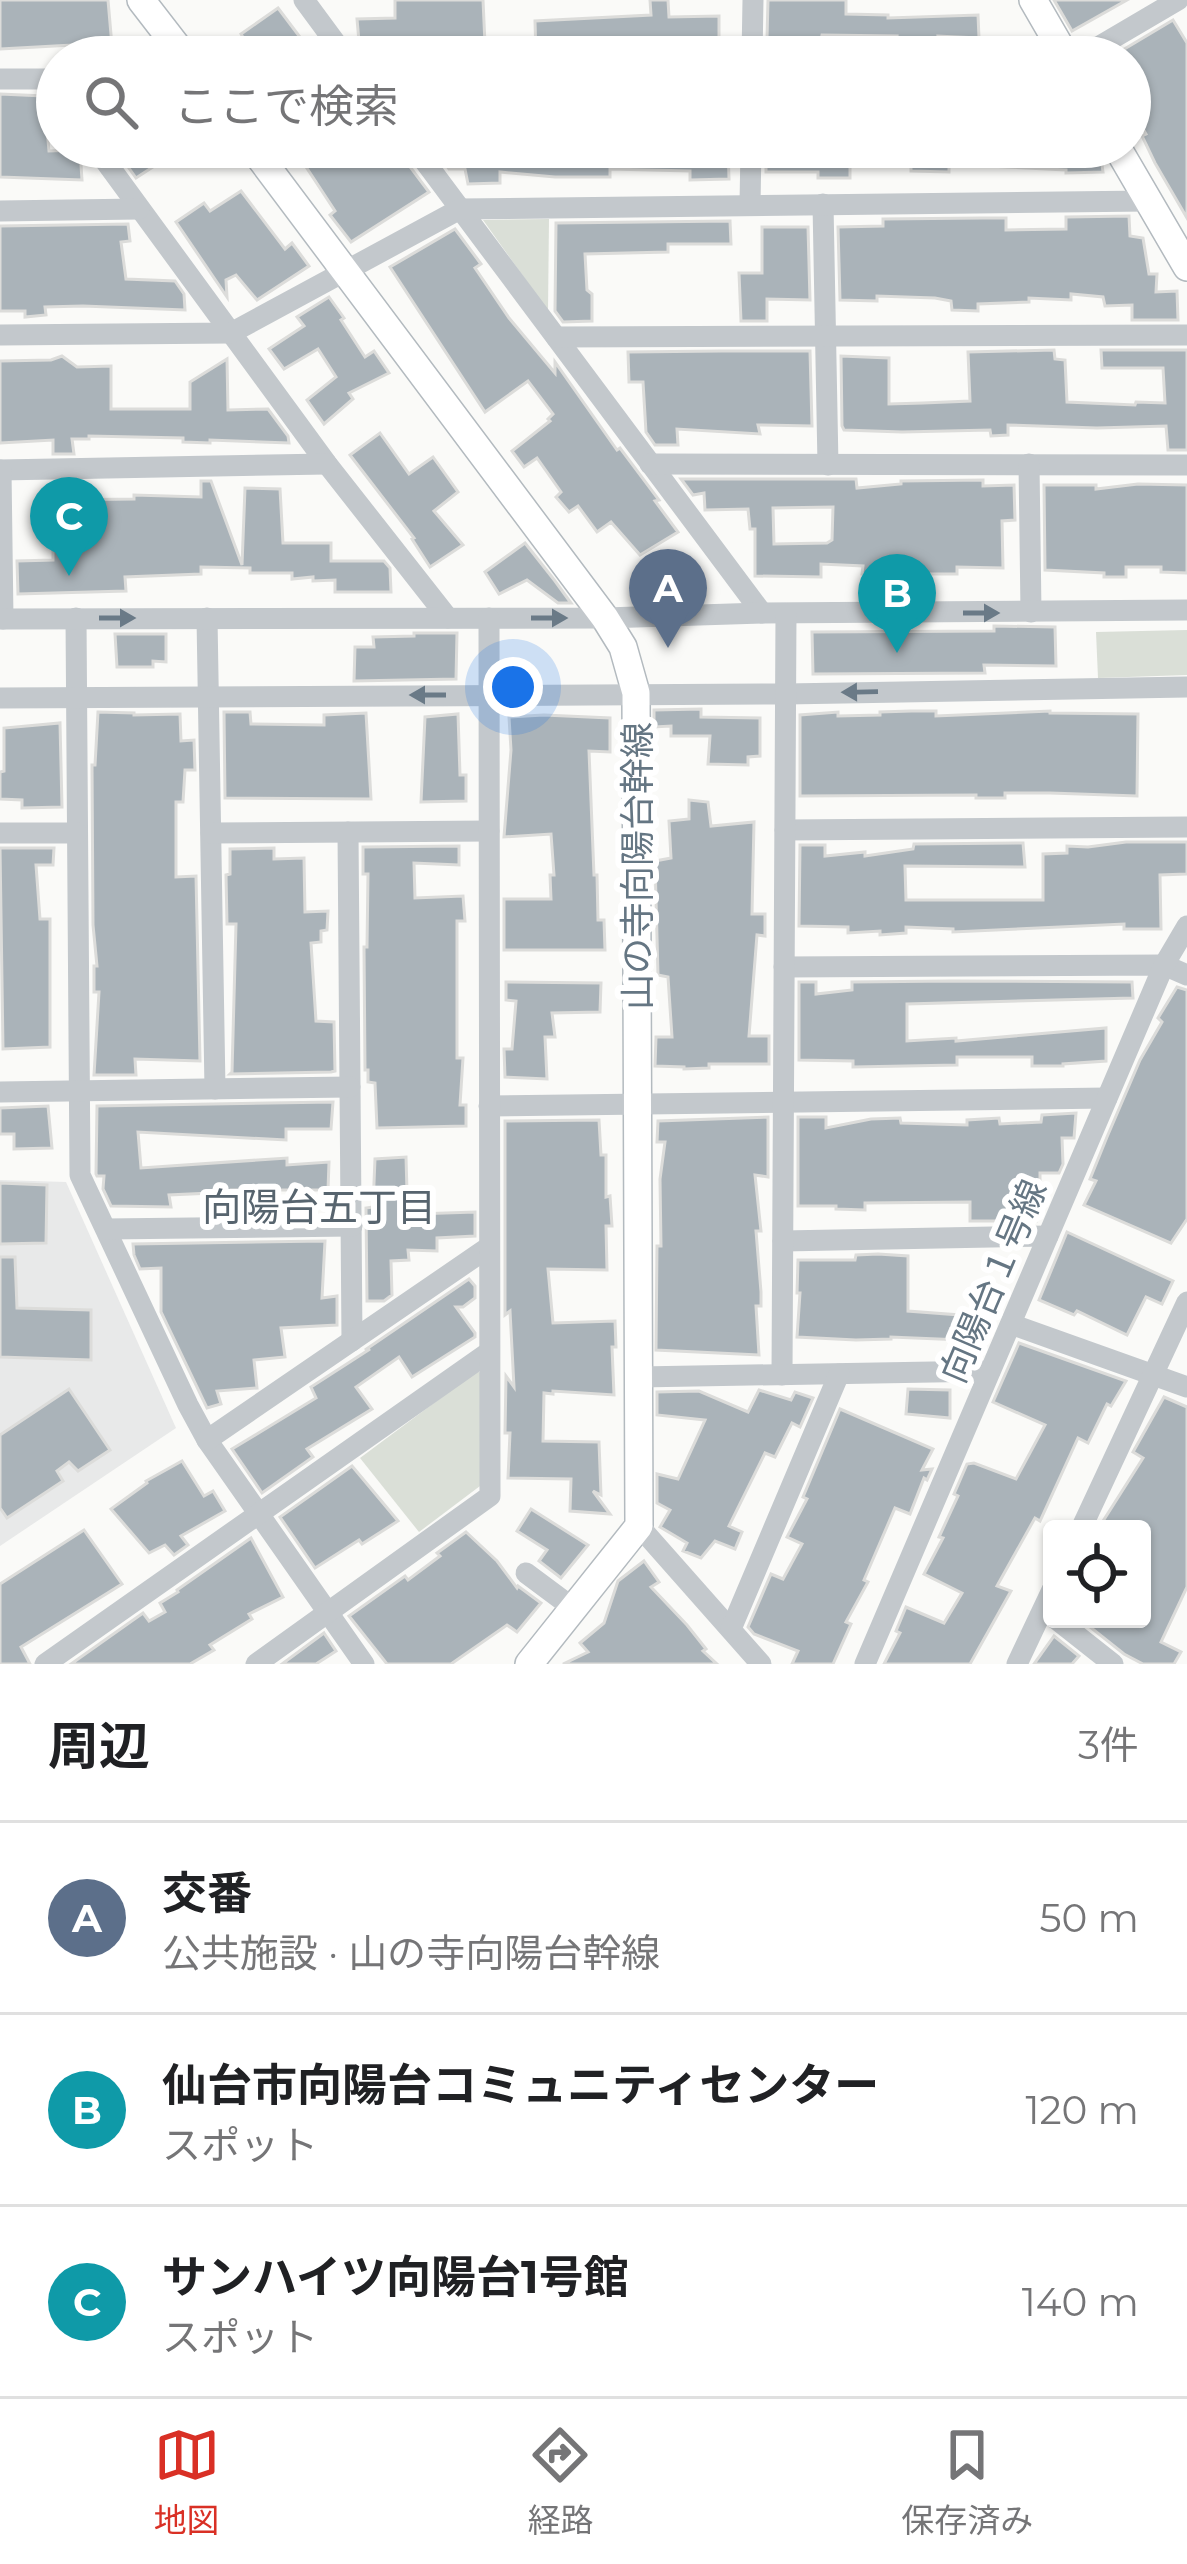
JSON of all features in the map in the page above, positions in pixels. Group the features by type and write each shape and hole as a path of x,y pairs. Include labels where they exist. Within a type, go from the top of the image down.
{"street":[{"path":"141,0 169,36"},
{"path":"304,0 331,36"},
{"path":"752,36 753,0"},
{"path":"1033,0 1054,36"},
{"path":"1117,36 1178,0"},
{"path":"0,79 36,82"},
{"path":"110,168 327,464 448,618"},
{"name":"山の寺向陽台幹線","path":"267,168 604,618 623,647 636,693 639,1526"},
{"path":"430,168 762,613"},
{"path":"750,205 751,168"},
{"path":"1129,168 1187,267"},
{"path":"0,335 231,333 460,209 1148,201"},
{"path":"823,204 828,465"},
{"path":"0,211 139,209"},
{"path":"556,337 1187,334"},
{"path":"327,464 1,470 1,619 1187,610"},
{"path":"650,464 1187,465"},
{"path":"1029,464 1031,612"},
{"path":"782,1375 786,614"},
{"path":"76,618 80,1175 207,1441 364,1664"},
{"path":"208,618 215,1089"},
{"path":"256,1664 490,1496 489,618"},
{"path":"0,698 1187,687"},
{"path":"785,830 1187,827"},
{"path":"211,833 489,831"},
{"path":"0,833 77,832"},
{"path":"349,832 352,1341"},
{"name":"向陽台１号線","path":"865,1664 1164,964 1187,926"},
{"path":"784,967 1164,964 1187,975"},
{"path":"0,1092 350,1088"},
{"path":"489,1106 1107,1098"},
{"path":"106,1229 352,1226"},
{"path":"783,1241 1048,1236"},
{"path":"207,1441 489,1247"},
{"path":"1085,1520 1187,1302"},
{"path":"1011,1324 1187,1387"},
{"path":"45,1664 489,1352"},
{"path":"639,1377 990,1371"},
{"path":"731,1630 839,1374"},
{"path":"529,1664 639,1526 760,1664"},
{"path":"526,1573 573,1608"},
{"path":"1017,1664 1043,1621"},
{"path":"1073,1628 1113,1664"}],"shaded area":[{"path":"549,219 548,311 483,220"},
{"path":"1187,630 1187,675 1098,678 1096,632"},
{"path":"0,1180 66,1182 176,1428 0,1546"},
{"path":"477,1371 481,1373 480,1486 419,1532 360,1458"}],"building":[{"path":"0,0 108,0 111,36 36,36 36,47 0,49"},
{"path":"395,0 483,0 485,36 358,36 357,19 395,18"},
{"path":"650,0 668,0 669,17 719,16 719,36 535,36 535,21 651,15"},
{"path":"768,0 846,0 846,14 888,18 978,15 979,36 767,36"},
{"path":"1054,0 1127,0 1072,31"},
{"path":"278,8 299,36 242,36"},
{"path":"1173,20 1187,43 1187,218 1151,155 1151,36 1146,36"},
{"path":"0,94 36,96 36,168 81,168 82,180 0,177"},
{"path":"129,168 151,168 136,178"},
{"path":"307,168 411,168 429,192 351,242 330,215 335,211"},
{"path":"729,168 729,179 690,180 690,171 610,169 610,177 500,172 500,183 468,184 465,169 449,169"},
{"path":"766,168 850,168 850,178 818,178 818,172 766,172"},
{"path":"911,168 949,168 949,172"},
{"path":"1027,168 1102,168 1103,172"},
{"path":"241,191 285,249 292,243 309,266 257,300 236,275 226,280 227,297 176,222 204,203 210,211"},
{"path":"1129,216 1130,236 1143,238 1149,274 1157,274 1156,292 1177,291 1178,320 1132,320 1132,305 1105,306 1103,297 1071,294 1071,300 1029,298 1029,302 978,304 978,311 952,310 951,301 935,298 840,300 838,227 883,226 883,219 1006,218 1006,230 1066,229 1066,217"},
{"path":"730,221 731,244 668,244 668,252 585,254 592,321 563,322 555,311 556,223"},
{"path":"128,224 130,241 121,242 126,279 175,281 184,294 185,310 45,307 46,315 25,317 25,311 0,311 0,226"},
{"path":"762,227 808,227 810,300 767,299 767,321 741,321 739,273 762,273"},
{"path":"455,229 481,264 475,268 509,318 555,373 555,362 678,532 640,555 611,522 597,532 578,506 569,512 537,458 524,467 512,451 553,414 528,381 485,412 390,267"},
{"path":"329,297 365,357 374,351 389,373 349,393 353,399 324,424 307,400 336,377 318,349 284,369 269,349 304,326 297,317"},
{"path":"1054,350 1055,359 1065,360 1067,402 1135,405 1165,403 1163,368 1102,368 1101,350 1187,350 1187,450 1168,450 1166,426 1008,425 1008,435 991,436 990,430 902,432 844,430 842,426 841,356 889,358 889,404 970,401 968,352"},
{"path":"810,351 812,426 758,425 760,434 677,429 678,445 655,445 646,432 643,382 629,382 628,352"},
{"path":"62,356 77,367 111,366 111,409 190,409 190,382 227,359 228,410 268,409 289,443 89,436 72,439 74,454 53,454 53,440 0,443 0,361"},
{"path":"380,433 409,474 433,457 458,492 434,511 463,545 430,567 414,538 350,455"},
{"path":"681,479 856,479 857,488 901,481 983,480 983,486 1014,485 1015,520 1002,521 1003,568 957,567 957,574 862,574 863,566 821,564 821,577 755,576 755,529 750,529 748,509 705,510 704,493 693,495","holes":["833,507 832,540 774,544 773,508"]},
{"path":"201,481 211,481 242,565 245,488 280,489 283,543 331,543 331,561 384,561 390,568 391,592 335,592 335,580 292,579 292,573 250,573 250,568 201,567 201,574 125,577 126,591 18,594 17,561 53,560 53,500 201,497"},
{"path":"1044,485 1096,485 1096,489 1187,485 1187,573 1126,567 1126,577 1104,577 1104,573 1045,570"},
{"path":"525,543 571,603 558,603 527,580 499,594 485,572"},
{"path":"994,626 1055,627 1056,666 984,665 985,673 813,674 812,632 994,631"},
{"path":"457,633 456,679 354,681 355,647 374,647 373,637"},
{"path":"115,634 166,634 166,662 153,661 153,667 117,667"},
{"path":"701,709 701,717 760,718 760,756 748,757 748,765 708,764 710,736 671,736 671,726 654,727 654,710"},
{"path":"936,711 936,716 1050,711 1138,714 1137,796 800,796 800,715"},
{"path":"98,712 180,714 181,741 194,740 195,770 185,770 183,802 176,802 176,877 196,876 200,1061 135,1059 136,1075 94,1075 99,992 94,992 92,765"},
{"path":"224,712 250,712 251,724 324,725 324,715 366,713 371,799 225,798"},
{"path":"458,714 466,801 421,802 425,717"},
{"path":"509,717 610,718 610,752 589,751 594,875 605,950 504,950 504,899 551,899 551,834 504,837"},
{"path":"60,723 62,807 22,808 22,800 0,799 4,728"},
{"path":"689,800 708,802 711,826 754,822 752,914 765,914 765,936 757,935 749,1036 769,1036 769,1064 655,1066 656,1037 672,1037 668,977 658,975 655,861 671,858 669,821 689,819"},
{"path":"1187,842 1187,874 1160,875 1161,929 1124,929 1124,924 953,932 906,927 906,933 880,935 880,931 848,933 848,927 799,926 800,845 825,845 825,856 865,852 865,856 913,849 914,844 1023,843 1025,867 905,866 906,900 1043,900 1043,854 1067,853 1067,846"},
{"path":"459,846 459,865 414,863 415,898 463,896 465,921 457,921 457,1058 463,1058 460,1105 466,1105 466,1126 377,1128 375,1083 368,1082 365,1070 368,874 363,874 363,847"},
{"path":"0,848 54,848 53,865 36,865 40,919 50,919 50,1047 3,1049"},
{"path":"274,848 274,859 304,858 305,912 328,911 321,942 311,943 316,1021 334,1022 335,1071 230,1074 236,924 227,924 230,849"},
{"path":"506,982 601,983 600,1012 552,1013 555,1037 545,1037 547,1079 505,1077 504,1049 512,1049 516,1001 506,1000"},
{"path":"799,982 816,982 816,994 852,990 852,982 1132,982 1133,998 907,1004 907,1041 1106,1028 1106,1061 1032,1066 1032,1057 957,1057 957,1065 853,1067 853,1061 799,1060"},
{"path":"1177,987 1187,990 1187,1219 1171,1243 1084,1205 1096,1181 1090,1179 1107,1137 1162,1022 1158,1018"},
{"path":"333,1102 331,1129 286,1129 286,1140 138,1132 141,1168 287,1158 287,1165 329,1162 328,1190 232,1190 169,1195 171,1207 111,1206 103,1189 104,1176 96,1174 97,1106"},
{"path":"48,1106 52,1148 14,1149 14,1134 0,1134 0,1108"},
{"path":"1076,1113 1074,1138 1062,1138 1059,1173 1040,1173 1040,1198 1034,1198 1036,1221 970,1221 970,1202 865,1203 865,1210 798,1206 798,1117 826,1117 826,1128 900,1118 901,1123 967,1125 967,1120 999,1118 1000,1124 1041,1122 1042,1115"},
{"path":"768,1117 768,1177 755,1175 761,1231 756,1231 759,1355 656,1350 665,1142 657,1142 658,1121"},
{"path":"599,1120 612,1226 606,1226 607,1270 548,1269 553,1323 615,1321 614,1395 544,1393 543,1441 599,1442 601,1495 593,1491 610,1514 570,1511 571,1479 508,1478 510,1433 505,1433 506,1376 514,1387 510,1311 505,1315 505,1121"},
{"path":"406,1157 407,1192 415,1192 416,1214 475,1212 475,1236 437,1238 437,1251 408,1250 409,1260 391,1261 392,1295 384,1301 367,1301 366,1208 373,1207 375,1159"},
{"path":"0,1183 47,1185 46,1243 0,1244"},
{"path":"1067,1232 1173,1281 1162,1304 1146,1297 1127,1335 1077,1311 1074,1315 1039,1300"},
{"path":"325,1241 322,1298 337,1296 337,1325 281,1328 285,1357 254,1360 257,1388 217,1391 221,1404 207,1408 161,1312 161,1268 140,1269 133,1244"},
{"path":"856,1255 908,1256 908,1311 986,1317 986,1341 797,1337 798,1260 855,1260"},
{"path":"0,1257 15,1257 17,1308 91,1310 91,1360 0,1357"},
{"path":"469,1279 475,1286 475,1298 456,1307 475,1337 412,1377 399,1357 356,1387 372,1409 307,1449 313,1457 262,1493 232,1449 316,1398 311,1387"},
{"path":"1019,1343 1126,1381 1111,1406 1107,1404 1088,1443 1078,1438 1040,1521 1035,1518 997,1586 1011,1591 970,1664 884,1664 900,1633 896,1631 906,1607 944,1623 962,1593 924,1574 943,1538 939,1537 967,1464 1016,1479 1045,1425 993,1402"},
{"path":"69,1389 110,1450 78,1471 69,1462 57,1471 63,1481 7,1518 0,1508 0,1435"},
{"path":"908,1389 950,1390 950,1418 906,1414"},
{"path":"759,1390 791,1400 795,1392 813,1398 800,1427 792,1423 775,1457 765,1453 729,1526 742,1532 735,1549 715,1541 701,1558 683,1551 687,1543 660,1527 670,1510 657,1503 657,1474 678,1479 705,1420 657,1415 657,1392 699,1391 748,1412"},
{"path":"1164,1397 1187,1407 1187,1587 1161,1642 1181,1652 1174,1664 1143,1664 1091,1628 1151,1628 1151,1520 1104,1520 1143,1458 1133,1452"},
{"path":"840,1409 933,1449 922,1470 932,1469 910,1514 895,1508 833,1664 792,1664 798,1651 754,1634 748,1627 771,1574 783,1579 802,1544 787,1537 807,1499 803,1497"},
{"path":"182,1461 204,1496 213,1491 225,1511 181,1536 188,1545 174,1555 165,1545 149,1553 111,1509"},
{"path":"352,1466 398,1521 315,1568 280,1517"},
{"path":"531,1509 588,1545 561,1578 539,1561 547,1550 517,1531"},
{"path":"84,1530 122,1584 21,1647 30,1664 0,1664 0,1584"},
{"path":"466,1532 517,1588 541,1603 517,1632 507,1625 451,1664 387,1664 349,1616 405,1576 408,1580"},
{"path":"251,1538 283,1597 249,1614 252,1619 210,1645 214,1650 190,1664 71,1664 143,1613 149,1621 165,1612 160,1603"},
{"path":"644,1561 659,1582 651,1587 717,1664 563,1664 588,1652 580,1643 604,1623 618,1581"},
{"path":"324,1633 336,1651 316,1664 282,1664"},
{"path":"1054,1636 1079,1656 1072,1664 1034,1664"}],"place":[{"name":"サンハイツ向陽台1号館","path":"69,576"},
{"name":"交番","path":"668,648"},
{"name":"仙台市向陽台コミュニティセンター","path":"897,653"}],"district":[{"name":"向陽台五丁目","path":"319,1207"}]}
